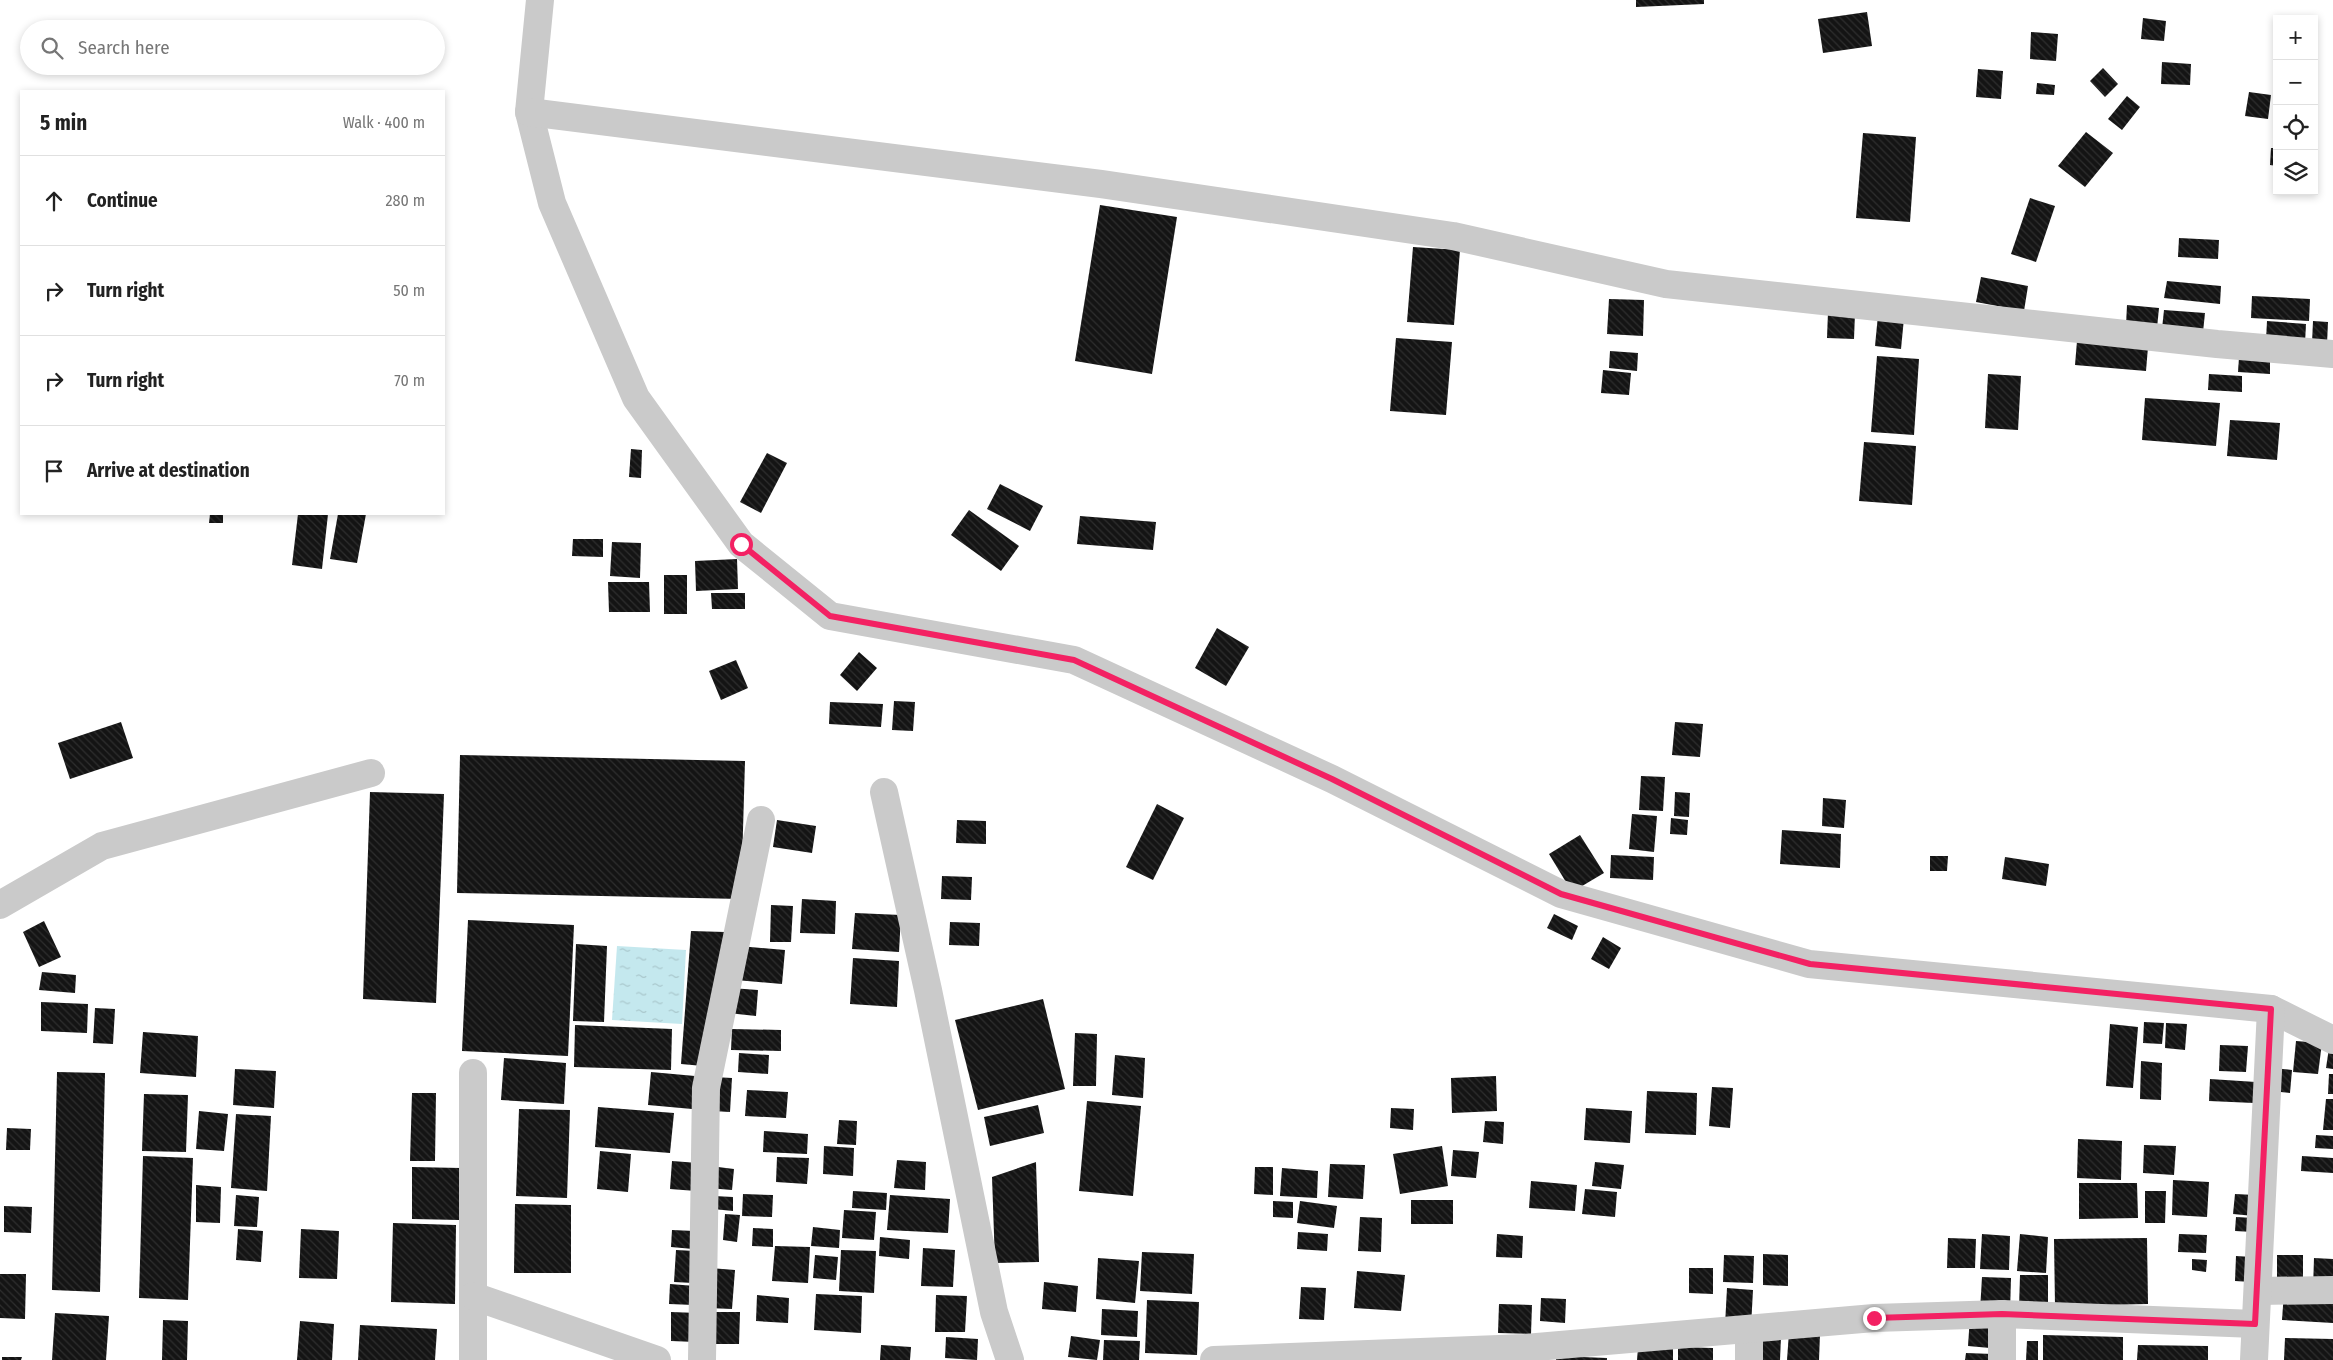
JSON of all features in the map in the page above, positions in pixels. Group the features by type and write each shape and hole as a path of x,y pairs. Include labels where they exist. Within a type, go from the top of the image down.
{"street":[{"path":"540,0 530,112 552,203 636,398 741,544 830,616 1074,660 1332,779 1561,894 1810,964 2271,1009 2333,1040"},
{"path":"530,112 1101,184 1453,236 1666,284 2217,344 2333,354"},
{"path":"0,905 102,846 371,773"},
{"path":"884,792 928,990 994,1312 1010,1360"},
{"path":"702,1360 706,1088 761,820"},
{"path":"2254,1360 2271,1009"},
{"path":"473,1073 473,1360"},
{"path":"2258,1291 2333,1290"},
{"path":"473,1296 657,1360"},
{"path":"1214,1360 1525,1348 1874,1318 2002,1314 2255,1324"},
{"path":"2002,1314 2002,1360"},
{"path":"1749,1329 1749,1360"}],"water":[{"path":"617,946 686,950 682,1024 612,1020"}],"building":[{"path":"1636,0 1704,0 1704,4 1636,7"},
{"path":"1867,12 1872,46 1823,53 1818,19"},
{"path":"2143,18 2166,21 2164,41 2141,39"},
{"path":"2031,32 2058,34 2056,61 2030,59"},
{"path":"2162,62 2191,64 2190,85 2161,84"},
{"path":"2103,68 2118,84 2105,97 2090,81"},
{"path":"1978,69 2003,71 2001,99 1976,97"},
{"path":"2037,83 2055,85 2054,95 2036,94"},
{"path":"2249,92 2271,95 2268,119 2245,116"},
{"path":"2127,96 2140,107 2122,130 2108,119"},
{"path":"2086,132 2113,153 2085,187 2058,166"},
{"path":"1863,133 1916,137 1910,222 1856,218"},
{"path":"2271,148 2273,148 2273,165 2270,165"},
{"path":"2030,198 2055,206 2036,262 2011,254"},
{"path":"1100,205 1177,217 1152,374 1075,361"},
{"path":"2179,238 2219,240 2218,259 2178,257"},
{"path":"1413,247 1460,250 1454,325 1407,322"},
{"path":"1981,277 2028,286 2024,311 1976,302"},
{"path":"2167,281 2221,286 2220,304 2164,298"},
{"path":"2252,296 2310,299 2309,321 2251,318"},
{"path":"1609,299 1644,300 1643,336 1607,334"},
{"path":"2127,305 2159,308 2157,328 2126,325"},
{"path":"2164,310 2205,313 2203,332 2162,329"},
{"path":"1828,312 1855,313 1854,339 1827,338"},
{"path":"1878,315 1904,318 1901,349 1875,346"},
{"path":"2267,321 2306,324 2305,343 2266,340"},
{"path":"2313,321 2328,322 2327,344 2312,343"},
{"path":"1396,338 1452,342 1446,415 1390,411"},
{"path":"2077,341 2148,347 2146,371 2075,365"},
{"path":"1610,351 1638,353 1637,371 1609,368"},
{"path":"1877,356 1919,359 1914,435 1871,432"},
{"path":"2239,357 2270,358 2270,374 2238,372"},
{"path":"1603,370 1631,373 1629,395 1601,393"},
{"path":"1988,374 2021,376 2018,430 1985,428"},
{"path":"2209,374 2242,376 2242,392 2208,390"},
{"path":"2145,398 2220,403 2216,446 2142,440"},
{"path":"2230,420 2280,423 2277,460 2227,456"},
{"path":"1864,442 1916,446 1912,505 1859,501"},
{"path":"631,449 642,450 641,478 629,477"},
{"path":"767,453 787,463 761,513 740,502"},
{"path":"1000,484 1043,506 1030,531 987,509"},
{"path":"969,510 1019,546 1001,571 951,535"},
{"path":"210,515 223,515 223,523 209,523"},
{"path":"298,515 328,515 322,569 292,565"},
{"path":"338,515 366,515 357,563 330,559"},
{"path":"1080,516 1156,522 1153,550 1077,544"},
{"path":"573,539 603,539 603,557 572,556"},
{"path":"612,542 641,543 640,578 610,576"},
{"path":"737,559 738,589 696,591 695,561"},
{"path":"664,575 687,575 687,614 664,614"},
{"path":"608,582 649,582 650,612 609,612"},
{"path":"711,593 745,593 745,609 712,609"},
{"path":"1217,628 1249,647 1226,686 1195,668"},
{"path":"859,652 877,668 857,691 840,675"},
{"path":"736,660 748,688 721,700 709,671"},
{"path":"894,701 915,702 913,731 892,730"},
{"path":"830,702 883,704 881,727 829,724"},
{"path":"121,722 133,758 70,779 58,743"},
{"path":"1675,722 1703,724 1700,757 1672,755"},
{"path":"460,755 745,761 741,899 457,893"},
{"path":"1641,776 1665,777 1663,811 1639,810"},
{"path":"370,792 444,794 436,1003 363,999"},
{"path":"1675,792 1690,793 1689,817 1674,816"},
{"path":"1823,798 1846,800 1844,828 1822,826"},
{"path":"1157,804 1184,818 1153,880 1126,867"},
{"path":"1632,814 1657,816 1654,852 1629,849"},
{"path":"1671,818 1688,820 1687,835 1670,834"},
{"path":"777,820 816,826 812,853 773,847"},
{"path":"957,820 986,821 986,844 956,843"},
{"path":"1782,830 1841,834 1840,868 1780,864"},
{"path":"1580,835 1604,873 1572,892 1549,854"},
{"path":"1611,855 1654,857 1653,880 1610,878"},
{"path":"1930,856 1948,856 1947,871 1930,871"},
{"path":"2005,857 2049,864 2046,886 2002,879"},
{"path":"942,876 972,877 971,900 941,899"},
{"path":"802,899 836,901 835,934 800,933"},
{"path":"771,905 793,906 791,942 770,942"},
{"path":"855,913 901,915 899,952 852,949"},
{"path":"1554,914 1578,926 1572,940 1547,928"},
{"path":"468,920 574,925 568,1056 462,1051"},
{"path":"44,921 61,957 39,967 23,932"},
{"path":"950,922 980,923 979,946 949,945"},
{"path":"691,931 725,932 703,1066 681,1064"},
{"path":"1603,937 1621,948 1609,969 1591,959"},
{"path":"576,944 607,946 604,1022 573,1021"},
{"path":"739,946 785,950 782,984 736,980"},
{"path":"853,958 899,961 897,1007 850,1004"},
{"path":"42,972 76,975 75,993 39,990"},
{"path":"731,988 758,990 756,1016 728,1013"},
{"path":"1043,999 1065,1089 978,1110 955,1020"},
{"path":"41,1002 88,1004 87,1033 41,1031"},
{"path":"95,1008 115,1009 113,1044 93,1043"},
{"path":"2144,1022 2164,1023 2162,1044 2143,1043"},
{"path":"2166,1023 2187,1024 2185,1050 2165,1048"},
{"path":"2110,1024 2138,1027 2133,1088 2106,1086"},
{"path":"575,1025 672,1029 671,1070 574,1067"},
{"path":"732,1029 781,1030 781,1051 731,1050"},
{"path":"143,1032 198,1036 196,1077 140,1073"},
{"path":"1075,1033 1097,1034 1096,1086 1073,1086"},
{"path":"2296,1041 2322,1043 2318,1074 2293,1072"},
{"path":"2220,1045 2248,1046 2246,1072 2219,1071"},
{"path":"2329,1048 2333,1048 2333,1069 2326,1068"},
{"path":"739,1053 769,1055 768,1074 738,1072"},
{"path":"1115,1055 1145,1058 1143,1098 1112,1095"},
{"path":"504,1058 566,1063 564,1104 501,1100"},
{"path":"2141,1061 2162,1063 2161,1100 2140,1099"},
{"path":"2273,1068 2292,1070 2290,1093 2271,1091"},
{"path":"235,1069 276,1071 274,1108 233,1105"},
{"path":"57,1072 105,1073 100,1292 52,1290"},
{"path":"651,1072 695,1076 692,1109 648,1105"},
{"path":"2329,1074 2333,1074 2333,1094 2328,1094"},
{"path":"1496,1076 1497,1111 1452,1113 1451,1078"},
{"path":"714,1077 732,1078 730,1112 712,1111"},
{"path":"2210,1079 2256,1082 2254,1103 2209,1101"},
{"path":"1712,1087 1733,1088 1730,1128 1709,1126"},
{"path":"747,1090 788,1092 786,1118 745,1116"},
{"path":"1647,1091 1697,1093 1696,1135 1645,1133"},
{"path":"412,1093 436,1093 435,1161 410,1161"},
{"path":"144,1094 188,1095 186,1152 142,1151"},
{"path":"2326,1099 2333,1099 2333,1130 2323,1130"},
{"path":"1087,1101 1141,1106 1133,1196 1079,1191"},
{"path":"1038,1105 1044,1133 990,1146 984,1117"},
{"path":"598,1107 674,1113 670,1153 595,1147"},
{"path":"1391,1108 1414,1109 1413,1130 1390,1128"},
{"path":"1586,1108 1632,1111 1630,1143 1584,1140"},
{"path":"519,1109 570,1110 567,1198 516,1196"},
{"path":"199,1111 228,1114 224,1151 196,1149"},
{"path":"236,1114 271,1116 267,1191 231,1188"},
{"path":"839,1120 857,1121 856,1145 837,1144"},
{"path":"1485,1121 1504,1122 1503,1144 1483,1142"},
{"path":"7,1128 31,1129 30,1150 6,1150"},
{"path":"764,1131 808,1134 807,1154 763,1152"},
{"path":"2316,1135 2333,1136 2333,1149 2315,1148"},
{"path":"2078,1139 2122,1141 2121,1180 2077,1178"},
{"path":"2144,1145 2176,1146 2174,1175 2143,1173"},
{"path":"824,1146 854,1148 853,1176 823,1174"},
{"path":"1442,1146 1448,1186 1400,1194 1393,1154"},
{"path":"1453,1150 1479,1152 1476,1178 1451,1176"},
{"path":"600,1151 631,1154 628,1192 597,1189"},
{"path":"143,1156 193,1158 188,1300 139,1298"},
{"path":"2302,1156 2333,1158 2333,1173 2301,1171"},
{"path":"777,1157 809,1158 807,1184 776,1182"},
{"path":"897,1160 926,1162 925,1190 894,1188"},
{"path":"672,1161 698,1163 696,1191 670,1189"},
{"path":"1036,1162 1039,1262 995,1263 992,1177"},
{"path":"1595,1162 1624,1165 1621,1189 1592,1186"},
{"path":"1330,1164 1365,1165 1363,1199 1328,1197"},
{"path":"710,1166 734,1169 732,1190 708,1188"},
{"path":"412,1167 461,1168 459,1220 412,1219"},
{"path":"1255,1167 1273,1167 1273,1195 1254,1194"},
{"path":"1282,1168 1318,1171 1317,1198 1280,1196"},
{"path":"2173,1180 2209,1182 2207,1217 2172,1215"},
{"path":"1531,1181 1577,1185 1575,1211 1529,1208"},
{"path":"2079,1183 2137,1183 2138,1218 2079,1219"},
{"path":"196,1185 221,1187 220,1223 196,1222"},
{"path":"1585,1189 1617,1192 1615,1217 1582,1214"},
{"path":"853,1191 887,1193 886,1210 852,1208"},
{"path":"2145,1191 2166,1191 2165,1223 2145,1223"},
{"path":"743,1194 773,1195 772,1217 742,1216"},
{"path":"2235,1194 2255,1195 2254,1216 2233,1214"},
{"path":"236,1195 259,1197 257,1227 234,1226"},
{"path":"890,1195 950,1199 948,1233 887,1230"},
{"path":"714,1196 733,1197 733,1211 713,1209"},
{"path":"1411,1200 1453,1200 1453,1224 1411,1224"},
{"path":"1273,1201 1293,1202 1293,1218 1273,1217"},
{"path":"1300,1201 1337,1206 1334,1228 1297,1223"},
{"path":"515,1204 571,1205 571,1273 514,1273"},
{"path":"4,1206 32,1207 31,1233 4,1232"},
{"path":"844,1210 876,1212 874,1240 842,1238"},
{"path":"725,1214 740,1215 737,1242 723,1240"},
{"path":"1360,1217 1382,1218 1381,1252 1358,1251"},
{"path":"2236,1217 2254,1218 2253,1232 2235,1231"},
{"path":"393,1223 456,1225 455,1304 391,1302"},
{"path":"813,1227 840,1230 839,1248 811,1246"},
{"path":"753,1228 773,1229 773,1247 752,1246"},
{"path":"238,1229 263,1231 261,1262 236,1260"},
{"path":"301,1229 339,1231 337,1279 299,1278"},
{"path":"672,1230 694,1231 693,1249 671,1247"},
{"path":"1298,1232 1328,1234 1327,1251 1297,1249"},
{"path":"1497,1234 1523,1236 1522,1258 1496,1257"},
{"path":"1982,1234 2010,1236 2009,1270 1980,1269"},
{"path":"2020,1234 2048,1237 2046,1273 2017,1271"},
{"path":"2179,1234 2207,1235 2206,1253 2178,1252"},
{"path":"880,1237 910,1240 909,1259 879,1256"},
{"path":"1948,1238 1976,1239 1975,1268 1947,1268"},
{"path":"2147,1238 2148,1304 2055,1306 2054,1239"},
{"path":"775,1246 810,1247 808,1283 772,1281"},
{"path":"923,1248 955,1250 953,1287 921,1286"},
{"path":"676,1250 695,1251 694,1283 674,1282"},
{"path":"841,1250 876,1251 874,1293 839,1291"},
{"path":"1142,1252 1194,1254 1192,1294 1140,1291"},
{"path":"1763,1254 1788,1255 1788,1286 1763,1285"},
{"path":"815,1255 838,1257 836,1280 813,1278"},
{"path":"1724,1255 1754,1256 1753,1283 1723,1282"},
{"path":"2277,1255 2303,1255 2303,1287 2277,1287"},
{"path":"2236,1256 2252,1257 2251,1282 2235,1281"},
{"path":"1098,1258 1139,1261 1135,1303 1096,1299"},
{"path":"2314,1258 2333,1259 2333,1289 2313,1289"},
{"path":"2192,1259 2207,1260 2206,1272 2192,1270"},
{"path":"710,1268 735,1270 732,1309 708,1308"},
{"path":"1689,1268 1713,1268 1713,1294 1689,1293"},
{"path":"1357,1271 1405,1275 1401,1311 1354,1308"},
{"path":"0,1274 26,1274 25,1319 0,1318"},
{"path":"2020,1275 2048,1275 2048,1309 2019,1308"},
{"path":"1982,1277 2011,1278 2010,1312 1980,1311"},
{"path":"1044,1282 1078,1286 1076,1312 1042,1309"},
{"path":"670,1284 695,1286 694,1305 669,1304"},
{"path":"1301,1287 1326,1288 1324,1320 1299,1319"},
{"path":"1727,1288 1753,1290 1751,1327 1725,1325"},
{"path":"2284,1292 2333,1294 2333,1323 2282,1320"},
{"path":"816,1294 862,1296 861,1333 814,1330"},
{"path":"757,1295 789,1298 788,1323 756,1321"},
{"path":"936,1295 967,1296 965,1332 935,1332"},
{"path":"1541,1298 1566,1299 1565,1323 1540,1321"},
{"path":"1147,1300 1199,1302 1197,1355 1145,1353"},
{"path":"1499,1304 1532,1305 1531,1334 1498,1333"},
{"path":"1102,1309 1138,1311 1137,1337 1101,1335"},
{"path":"671,1312 698,1313 696,1342 671,1341"},
{"path":"708,1312 740,1312 739,1344 707,1344"},
{"path":"55,1313 109,1316 106,1360 52,1360"},
{"path":"1970,1316 1991,1317 1990,1348 1968,1346"},
{"path":"163,1320 188,1321 187,1360 162,1360"},
{"path":"300,1321 334,1324 332,1360 297,1360"},
{"path":"360,1325 437,1329 435,1360 358,1360"},
{"path":"1789,1332 1820,1334 1819,1360 1787,1360"},
{"path":"2043,1335 2123,1337 2123,1360 2043,1360"},
{"path":"1071,1336 1100,1340 1097,1360 1068,1357"},
{"path":"1755,1336 1781,1337 1780,1360 1754,1360"},
{"path":"946,1337 978,1339 977,1360 945,1358"},
{"path":"2285,1338 2333,1339 2333,1360 2284,1360"},
{"path":"1104,1340 1140,1341 1139,1360 1103,1360"},
{"path":"2027,1341 2038,1341 2038,1360 2026,1360"},
{"path":"881,1345 911,1347 910,1360 880,1360"},
{"path":"2138,1345 2208,1346 2208,1360 2137,1360"},
{"path":"1678,1347 1713,1348 1713,1360 1678,1360"},
{"path":"1638,1348 1673,1349 1673,1360 1637,1360"},
{"path":"1966,1353 1993,1354 1992,1360 1965,1360"},
{"path":"1556,1356 1607,1358 1607,1360 1556,1360"},
{"path":"2,1357 22,1357 21,1360 2,1360"}],"route":[{"path":"741,544 830,616 1074,660 1332,779 1561,894 1810,964 2271,1009 2255,1324 2002,1314 1874,1318"}]}
